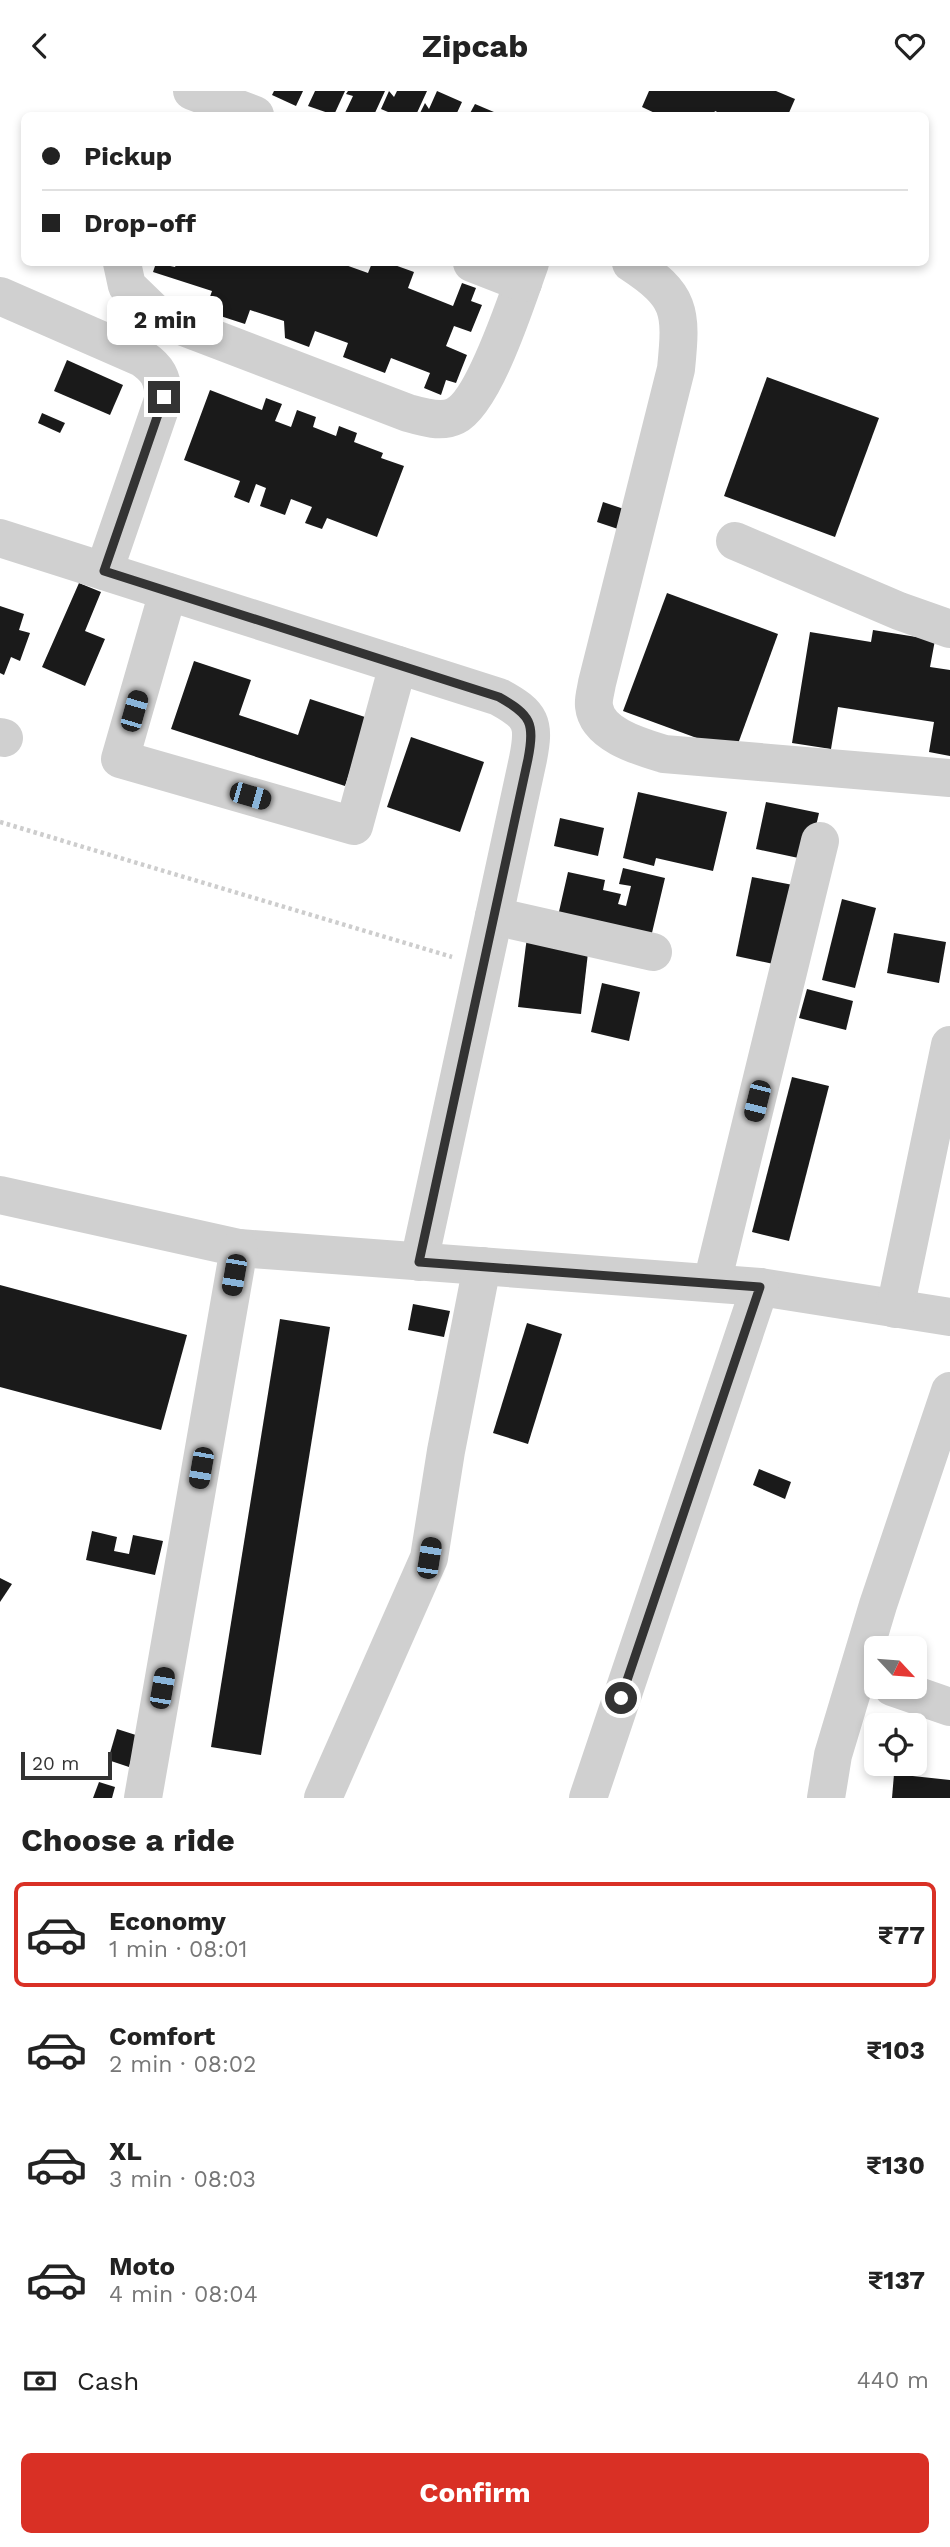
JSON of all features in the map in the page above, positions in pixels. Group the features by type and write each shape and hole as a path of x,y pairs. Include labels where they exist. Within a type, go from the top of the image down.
{"street":[{"path":"192,91 247,112"},
{"path":"123,266 127,286 160,318 408,413 432,419 454,417 467,406 481,386 526,273 488,266"},
{"path":"636,266 660,282 676,303 680,337 676,369 597,683 594,706 601,725 641,747 664,754 950,778"},
{"path":"0,296 142,358 157,368 163,382 164,397 104,571"},
{"path":"0,538 499,697 517,707 530,720 533,735 419,1262"},
{"path":"735,541 899,611 950,629"},
{"path":"168,592 120,759 354,826 398,665"},
{"path":"712,1283 820,841"},
{"path":"494,916 653,951"},
{"path":"895,1309 948,1061"},
{"path":"0,1195 239,1248 760,1287 950,1317"},
{"path":"143,1798 239,1248"},
{"path":"323,1798 429,1558 446,1451 482,1266"},
{"path":"588,1798 760,1287"},
{"path":"887,1636 950,1391"},
{"path":"826,1798 833,1755 865,1699"},
{"path":"927,1699 950,1707"}],"path":[{"path":"0,822 483,966"}],"building":[{"path":"274,91 303,91 296,106 272,95"},
{"path":"315,91 345,91 335,112 325,112 308,106"},
{"path":"348,91 385,91 375,112 345,112 353,96 346,94"},
{"path":"389,91 394,97 397,91 427,91 417,112 388,112 381,109"},
{"path":"437,91 462,102 457,112 420,112 425,103 429,109"},
{"path":"649,91 776,91 795,99 789,112 653,112 642,107"},
{"path":"475,104 494,112 471,112"},
{"path":"155,266 348,266 368,273 371,266 397,266 414,272 408,288 453,306 462,283 476,288 471,301 482,305 471,332 454,326 446,346 467,355 456,383 446,380 441,395 424,388 430,373 391,358 385,373 343,357 348,343 315,331 309,347 285,338 284,321 250,310 245,324 205,311 212,291 153,272"},
{"path":"67,360 123,385 110,415 54,391"},
{"path":"767,377 879,418 835,537 724,496"},
{"path":"210,390 262,410 266,398 282,404 275,421 291,427 297,410 316,417 313,427 336,436 339,426 357,433 354,442 383,453 381,458 404,466 377,537 327,518 322,529 305,523 312,507 291,499 285,515 260,506 266,488 256,484 249,503 234,497 240,481 184,460"},
{"path":"42,413 65,423 60,433 38,423"},
{"path":"603,502 624,509 618,529 597,522"},
{"path":"79,583 101,592 85,631 105,639 85,686 42,667"},
{"path":"667,593 778,634 735,752 623,711"},
{"path":"0,606 24,614 19,630 30,633 20,661 11,657 4,675 0,673"},
{"path":"873,630 935,640 930,667 950,670 950,756 929,752 934,722 838,707 831,749 792,743 810,632 871,642"},
{"path":"194,661 251,680 239,715 298,735 310,699 368,718 345,786 171,729"},
{"path":"411,737 484,762 460,832 387,807"},
{"path":"638,792 727,812 713,871 656,858 654,866 623,858"},
{"path":"766,802 819,813 808,860 756,849"},
{"path":"560,818 604,828 598,856 554,846"},
{"path":"623,868 665,878 651,937 558,916 568,872 605,880 603,890 621,894 618,904 626,906 631,886 619,884"},
{"path":"752,877 793,885 778,965 736,956"},
{"path":"842,899 876,908 855,988 822,980"},
{"path":"894,933 946,942 939,983 887,973"},
{"path":"527,937 589,944 581,1014 518,1007"},
{"path":"602,983 640,992 629,1041 591,1032"},
{"path":"807,989 853,1001 846,1030 799,1018"},
{"path":"792,1077 829,1086 789,1241 752,1232"},
{"path":"0,1285 187,1335 161,1430 0,1387"},
{"path":"413,1304 450,1311 444,1337 408,1330"},
{"path":"280,1319 330,1327 261,1755 211,1747"},
{"path":"527,1323 562,1334 528,1444 493,1433"},
{"path":"759,1469 791,1482 785,1499 753,1485"},
{"path":"92,1531 117,1537 114,1551 129,1554 133,1535 163,1541 155,1575 86,1560"},
{"path":"0,1578 12,1584 0,1602"},
{"path":"117,1729 139,1736 129,1767 108,1760"},
{"path":"894,1776 950,1780 950,1798 892,1798"},
{"path":"99,1782 115,1787 112,1798 93,1798"}],"route":[{"path":"164,397 104,571 499,697 517,707 530,720 533,735 419,1262 760,1287 621,1698"}]}
